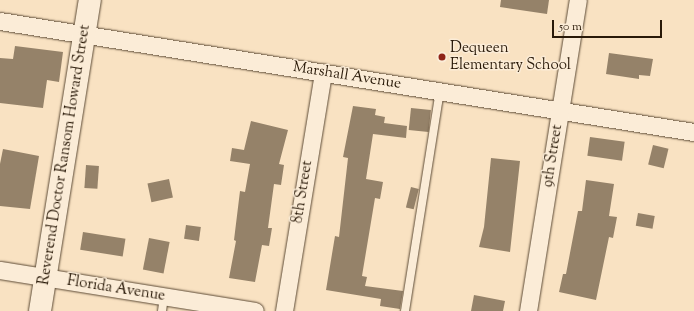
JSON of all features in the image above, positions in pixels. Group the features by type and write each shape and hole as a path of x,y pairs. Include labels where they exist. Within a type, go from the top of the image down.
{"street":[{"name":"Reverend Doctor Ransom Howard Street","path":"40,311 90,0"},
{"name":"9th Street","path":"528,311 578,0"},
{"name":"Marshall Avenue","path":"0,21 694,132"},
{"name":"8th Street","path":"284,311 323,72"},
{"name":"Florida Avenue","path":"0,270 45,277 163,304 255,311"}],"lane":[{"path":"405,311 440,91"}],"building":[{"path":"501,0 549,0 547,14 500,7"},
{"path":"15,46 63,52 59,82 47,80 43,108 0,103 0,58 13,59"},
{"path":"609,53 653,59 650,76 639,75 639,79 606,74"},
{"path":"353,106 376,109 375,115 385,117 384,123 407,126 406,138 373,134 366,179 383,182 380,199 375,198 362,276 367,277 365,286 403,291 400,309 380,306 381,299 326,290 335,236 339,237 348,158 343,157"},
{"path":"411,108 431,110 429,132 409,130"},
{"path":"251,121 288,130 279,164 284,165 281,185 274,184 268,228 272,228 269,246 262,245 255,282 229,278 236,241 234,240 240,191 245,192 250,164 230,161 232,148 244,150"},
{"path":"590,137 625,142 622,161 587,156"},
{"path":"653,145 669,149 664,168 648,164"},
{"path":"3,149 39,156 30,209 0,206 0,164"},
{"path":"491,158 520,161 510,252 479,247 484,227"},
{"path":"86,165 99,166 97,189 84,188"},
{"path":"169,179 173,198 151,202 147,184"},
{"path":"586,180 614,184 609,216 617,217 613,238 609,237 596,300 559,292 563,274 566,274 578,211 582,211"},
{"path":"411,187 419,189 414,209 406,207"},
{"path":"638,213 655,216 652,229 636,226"},
{"path":"186,225 201,227 199,241 184,239"},
{"path":"83,232 125,239 123,257 80,250"},
{"path":"149,238 170,242 164,273 143,269"},
{"path":"474,295 505,301 503,311 471,311"}],"place":[{"name":"Dequeen Elementary School","path":"442,57"}]}
